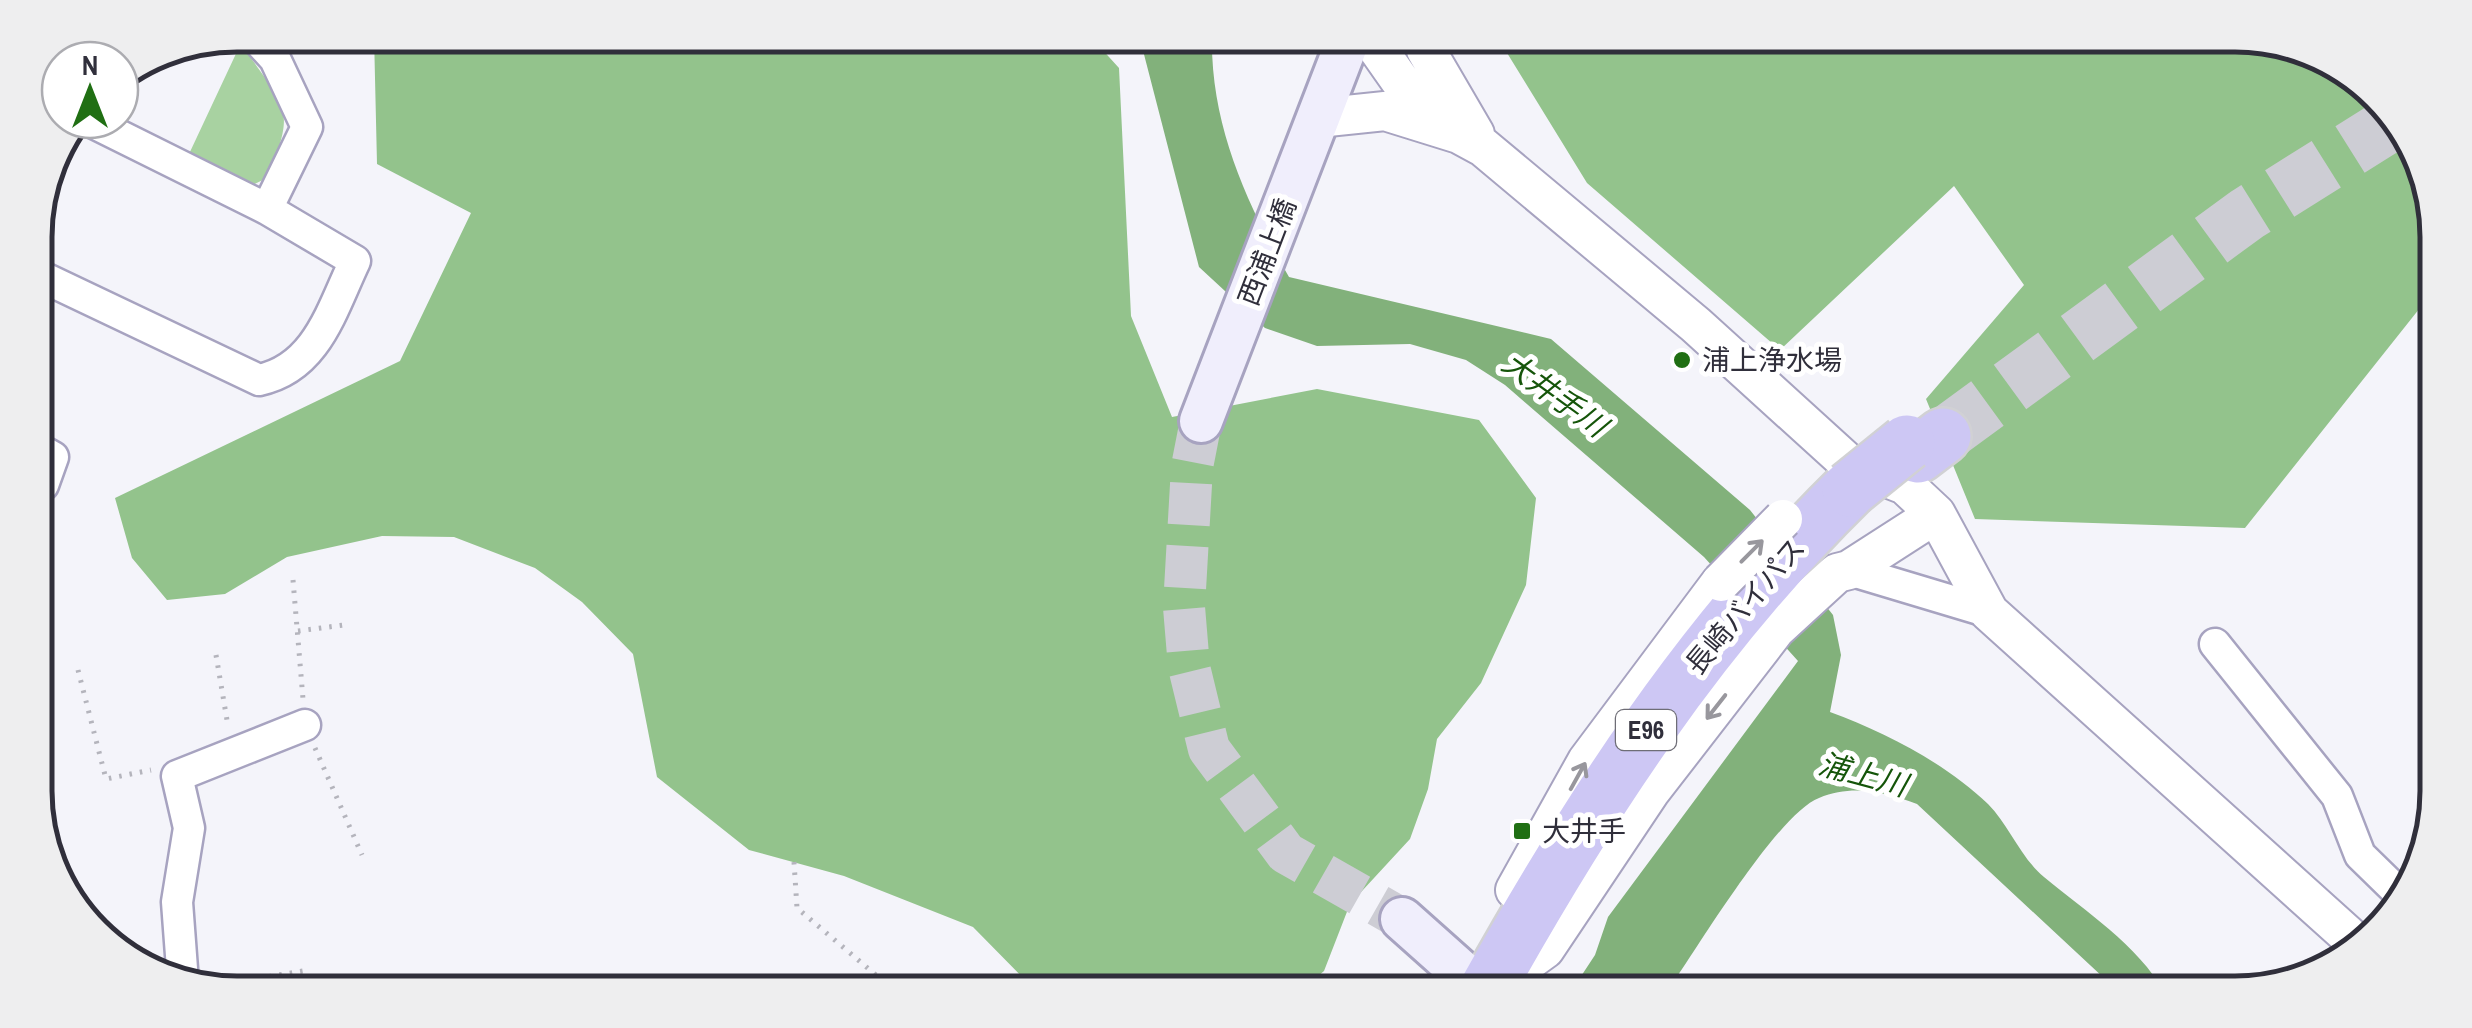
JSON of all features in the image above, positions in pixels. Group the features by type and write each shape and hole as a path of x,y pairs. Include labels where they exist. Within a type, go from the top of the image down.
{"highway":[{"name":"長崎バイパス","path":"1496,975 1675,689 1750,606 1816,551 1854,484 1926,439"}],"main road":[{"name":"西浦上橋","path":"1208,403 1343,52"},
{"path":"1402,919 1465,975"}],"street":[{"path":"267,209 307,127 269,52"},
{"path":"1380,52 1401,82 1696,325 1854,484 1905,485 1936,514 1990,612 2348,936"},
{"path":"1427,52 1471,141"},
{"path":"1318,118 1385,111 1471,141"},
{"path":"53,282 258,380 282,375 312,351 355,261 267,209 128,140"},
{"path":"1816,551 1936,514"},
{"path":"1816,551 1990,612"},
{"path":"1489,975 1504,916 1518,883 1587,761 1750,606"},
{"path":"1509,975 1545,948 1650,792 1750,606"},
{"path":"2214,644 2337,796 2360,855 2392,886"},
{"path":"182,967 177,902 189,828 176,776 305,725"}],"path":[{"path":"298,631 344,625"},
{"path":"216,655 232,754"},
{"path":"78,670 106,779 164,768 176,776"},
{"path":"794,862 797,908 877,976"},
{"path":"272,976 309,970"}],"shaded area":[{"path":"237,52 247,52 276,95 284,119 267,178 248,187 189,154"},
{"path":"374,52 1104,52 1119,68 1131,316 1172,417 1317,389 1479,420 1536,498 1526,585 1481,683 1437,739 1428,789 1410,839 1350,904 1324,971 1319,975 1021,976 973,927 844,876 749,850 657,777 633,654 582,602 535,568 454,537 382,536 287,557 225,594 167,600 132,558 115,498 400,361 471,213 377,164"},
{"path":"1506,52 2259,54 2294,62 2337,84 2365,107 2395,145 2418,213 2420,308 2245,528 1975,519 1926,399 2024,285 1954,186 1780,350 1587,183"}],"water":[{"path":"1143,52 1213,52 1217,100 1234,161 1289,277 1551,339 1750,510 1833,615 1841,655 1830,712 1914,750 1971,789 1995,812 2036,869 2110,930 2153,975 2101,975 1917,804 1881,793 1844,791 1819,798 1782,829 1678,975 1582,975 1595,955 1608,917 1798,661 1704,557 1505,385 1466,360 1410,344 1317,346 1265,328 1199,267"}],"tunnel":[{"path":"1943,436 2247,214 2383,128"},
{"path":"1201,421 1192,467 1184,607 1189,667 1209,749 1286,853 1402,919"}],"place":[{"name":"浦上浄水場","path":"1682,360"},
{"name":"大井手","path":"1522,831"}],"water label":[{"name":"大井手川","path":"1555,394"},
{"name":"浦上川","path":"1863,774"}]}
